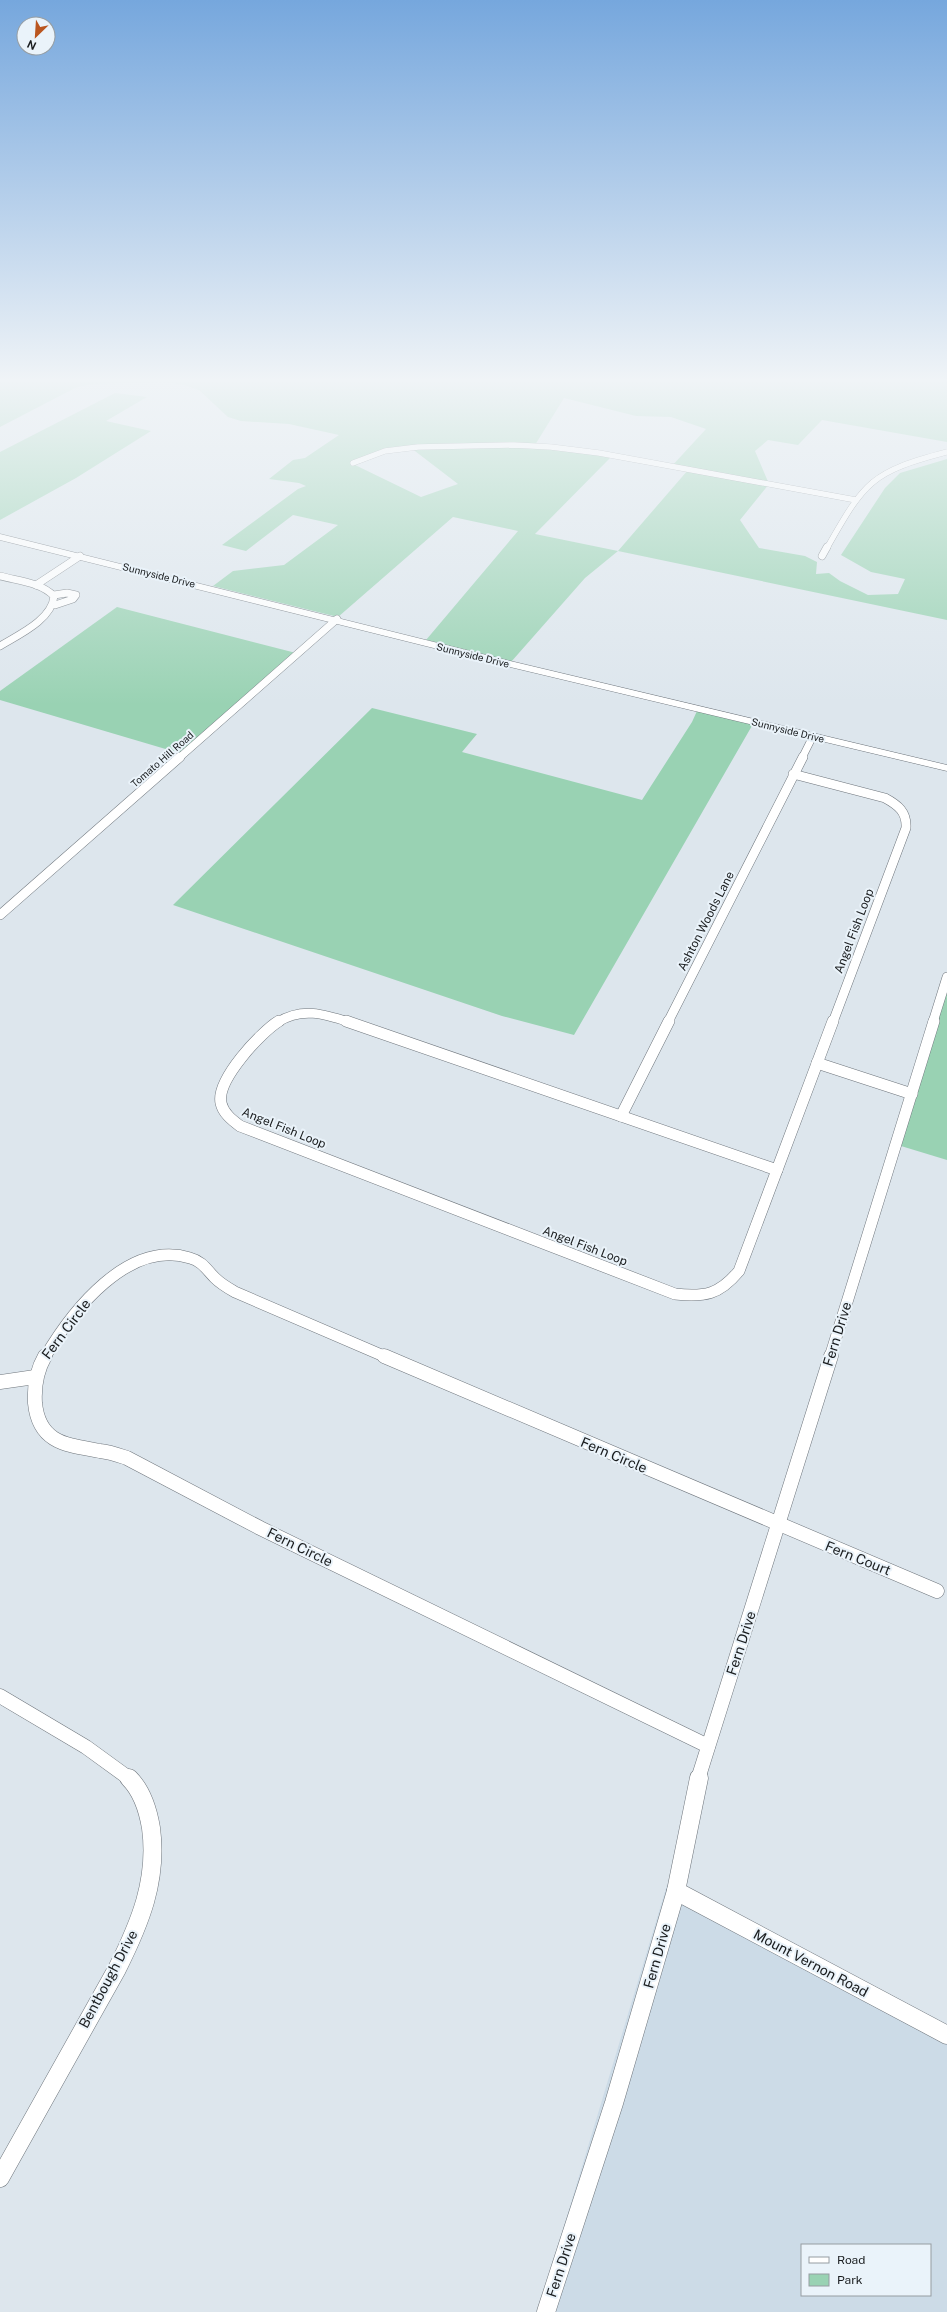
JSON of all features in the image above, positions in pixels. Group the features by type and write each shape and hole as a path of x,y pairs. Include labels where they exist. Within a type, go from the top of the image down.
{"street":[{"path":"795,489 856,500"},
{"path":"822,556 856,500 865,489"},
{"name":"Sunnyside Drive","path":"0,537 506,663 947,768"},
{"path":"36,585 80,556"},
{"path":"0,576 36,585 47,589 54,595 67,593 76,596 73,599 54,605 47,614 0,646"},
{"path":"54,595 54,605"},
{"name":"Tomato Hill Road","path":"0,915 337,620"},
{"name":"Ashton Woods Lane","path":"621,1116 812,736"},
{"name":"Angel Fish Loop","path":"777,1170 322,1013 294,1015 282,1019 268,1028 226,1080 220,1093 222,1109 228,1118 240,1126 675,1294 696,1297 715,1293 729,1284 739,1271 906,828 908,819 905,812 897,804 885,798 793,774"},
{"name":"Fern Drive","path":"546,2312 614,2103 676,1891 699,1776 708,1746 912,1094 947,977"},
{"path":"817,1063 912,1094"},
{"name":"Fern Circle","path":"708,1746 260,1528 127,1458 104,1451 75,1448 62,1443 50,1436 38,1417 34,1402 35,1377 46,1353 100,1285 111,1275 138,1261 156,1256 190,1258 202,1263 213,1276 236,1292 778,1525"},
{"path":"0,1382 35,1377"},
{"name":"Fern Court","path":"778,1525 937,1590"},
{"name":"Bentbough Drive","path":"0,1696 99,1756 132,1781 140,1792 148,1813 153,1840 154,1864 150,1888 131,1941 0,2178"},
{"name":"Mount Vernon Road","path":"676,1891 947,2035"}],"shaded area":[{"path":"667,1885 918,2011 947,2032 947,2312 538,2312"}],"green space":[{"path":"0,489 56,489 0,520"},
{"path":"298,489 404,489 421,497 444,489 580,489 535,534 618,551 585,578 511,662 426,640 518,531 453,517 338,617 213,586 233,571 284,565 338,525 293,515 246,551 222,545"},
{"path":"672,489 765,489 740,520 759,548 805,556 817,562 816,574 829,573 840,581 868,595 898,594 905,579 871,572 841,555 884,489 947,489 947,620 618,551"},
{"path":"117,607 296,653 179,753 0,700 0,691"},
{"path":"372,708 477,734 462,752 642,800 692,722 697,711 753,724 574,1035 502,1016 173,905"},
{"path":"947,991 947,1160 901,1146"}]}
